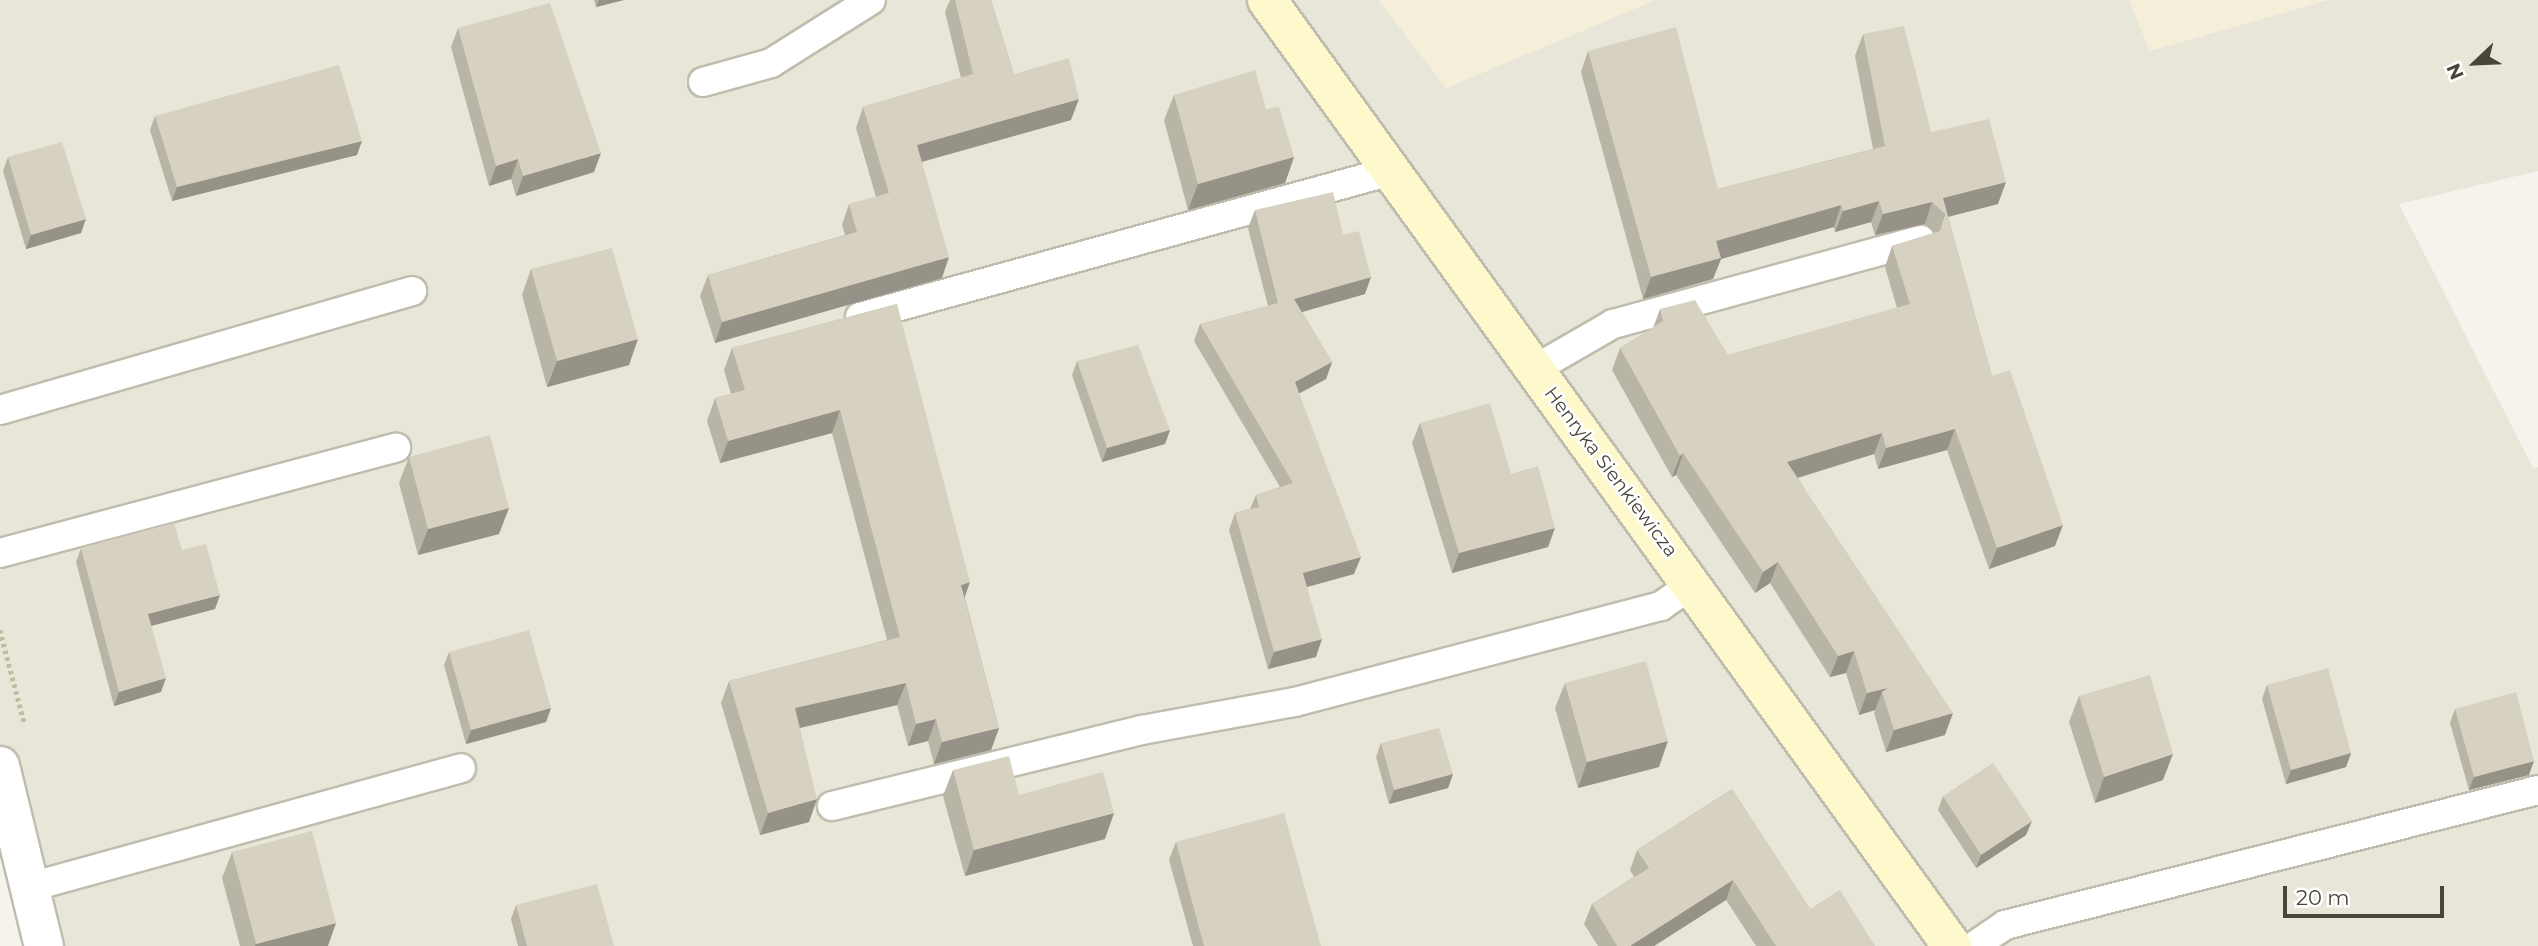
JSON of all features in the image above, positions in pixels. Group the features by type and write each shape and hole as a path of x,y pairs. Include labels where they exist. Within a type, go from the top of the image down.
{"street":[{"name":"Henryka Sienkiewicza","path":"1267,0 1694,583 1952,946"},
{"path":"0,766 44,946"}],"lane":[{"path":"703,82 771,63 871,0"},
{"path":"834,324 1391,171"},
{"path":"1535,369 1613,324 1921,240"},
{"path":"0,410 412,291"},
{"path":"0,553 396,449"},
{"path":"832,806 1142,730 1295,702 1661,606 1694,583"},
{"path":"30,887 461,768"},
{"path":"1974,946 2005,925 2538,790"}],"shaded area":[{"path":"0,0 1379,0 1446,88 1655,0 2132,0 2150,51 2328,0 2538,0 2538,171 2399,204 2533,468 2538,467 2538,946 44,946 0,766"},
{"path":"1379,0 1655,0 1446,88"},
{"path":"2129,0 2328,0 2150,51"}],"building":[{"path":"955,0 991,0 1014,74 1069,58 1079,99 917,145 949,257 722,322 708,275 857,232 849,204 889,193 863,107 973,74"},
{"path":"550,3 601,153 523,176 518,159 496,166 458,28"},
{"path":"1904,26 1931,132 1989,119 2006,182 1943,198 1992,376 2010,370 2063,525 1997,548 1955,429 1886,448 1882,433 1787,462 1953,713 1894,730 1882,692 1888,688 1867,693 1854,651 1838,656 1778,562 1763,572 1683,453 1680,456 1620,348 1663,321 1660,309 1695,300 1728,355 1910,304 1892,246 1940,231 1945,214 1932,202 1883,214 1879,201 1843,211 1841,205 1716,241 1721,258 1651,277 1588,51 1676,27 1718,189 1885,146 1863,34"},
{"path":"339,65 362,141 177,187 155,116"},
{"path":"1255,70 1266,109 1279,107 1294,157 1198,184 1174,95"},
{"path":"62,142 86,219 31,235 8,157"},
{"path":"1333,192 1343,235 1359,231 1371,277 1294,299 1332,362 1295,382 1361,557 1303,573 1322,639 1274,652 1235,513 1259,507 1256,495 1293,483 1200,324 1278,303 1255,210"},
{"path":"612,248 638,339 557,361 531,269"},
{"path":"897,304 970,582 961,585 999,728 942,742 936,719 916,724 906,683 795,708 817,799 768,813 729,681 900,637 840,410 728,441 715,398 745,390 732,348"},
{"path":"1138,345 1170,430 1107,448 1077,361"},
{"path":"1490,403 1511,474 1538,466 1555,528 1459,553 1420,423"},
{"path":"490,435 509,508 428,529 409,457"},
{"path":"174,523 182,550 206,544 220,595 148,614 166,678 119,692 81,548"},
{"path":"529,630 551,708 471,730 449,652"},
{"path":"1646,661 1668,741 1587,762 1565,683"},
{"path":"2328,668 2351,753 2291,770 2267,685"},
{"path":"2150,675 2173,754 2104,777 2079,696"},
{"path":"2516,692 2534,761 2474,777 2455,709"},
{"path":"1439,728 1453,774 1394,790 1381,743"},
{"path":"1009,756 1019,795 1103,772 1114,813 974,850 953,770"},
{"path":"1993,763 2032,821 1981,855 1943,796"},
{"path":"1732,789 1810,909 1840,890 1875,946 1776,946 1733,880 1630,946 1617,946 1592,904 1649,868 1637,850"},
{"path":"1284,813 1321,946 1204,946 1176,842"},
{"path":"312,831 336,923 256,944 232,852"},
{"path":"597,884 614,946 527,946 516,905"}]}
